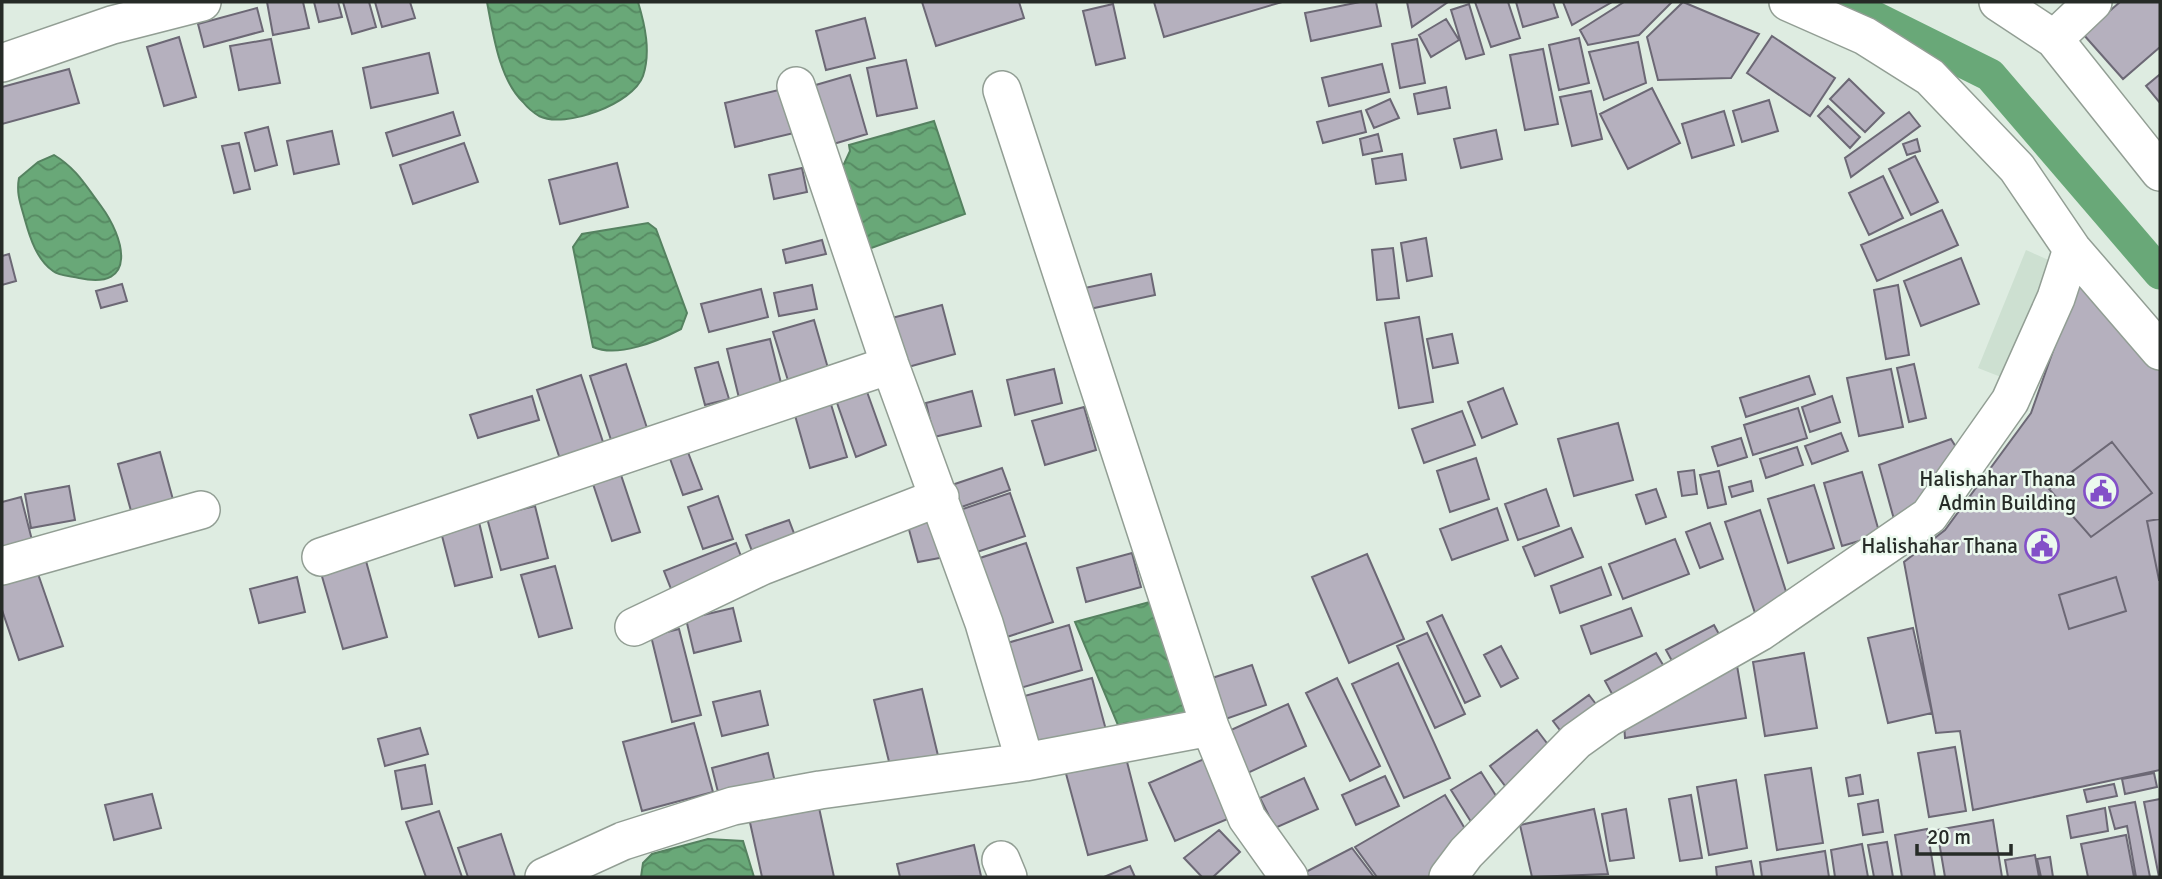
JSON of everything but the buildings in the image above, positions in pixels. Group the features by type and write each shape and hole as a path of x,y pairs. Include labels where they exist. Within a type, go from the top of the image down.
{"street":[{"path":"2,63 112,25 202,2"},
{"path":"1788,2 1865,36 1930,77 2017,168 2072,249 2160,351"},
{"path":"1998,2 2054,39 2160,172"},
{"path":"2054,39 2093,2"},
{"path":"796,86 890,365 984,623 1025,762"},
{"path":"1002,90 1210,727 1247,818 1289,877"},
{"path":"1462,869 1576,741 1608,718 1760,632 1929,516 2010,401 2056,298 2072,249"},
{"path":"321,557 890,365"},
{"path":"634,627 762,566 940,498"},
{"path":"2,566 201,510"},
{"path":"544,877 624,841 733,806 820,790 1025,762 1210,727"}],"shaded area":[{"path":"2026,250 2053,262 2006,379 1978,368"}],"water":[{"path":"487,2 638,2 647,48 643,76 626,96 597,111 565,119 539,116 525,104 508,81 498,55"},
{"path":"934,121 965,214 855,254 828,168 844,164 850,151 849,145"},
{"path":"54,155 80,178 116,232 121,258 118,269 111,277 98,280 58,274 47,266 35,248 19,199 19,178 38,162"},
{"path":"648,223 656,229 687,313 681,329 638,347 614,351 593,347 573,247 582,234"},
{"path":"1161,599 1192,718 1120,730 1075,622"},
{"path":"708,839 743,841 754,877 641,877 643,863 652,854"}],"waterway":[{"path":"1843,2 1990,75 2160,273"}],"place":[{"name":"Halishahar Thana Admin Building","path":"2101,491"},
{"name":"Halishahar Thana","path":"2042,546"}]}
